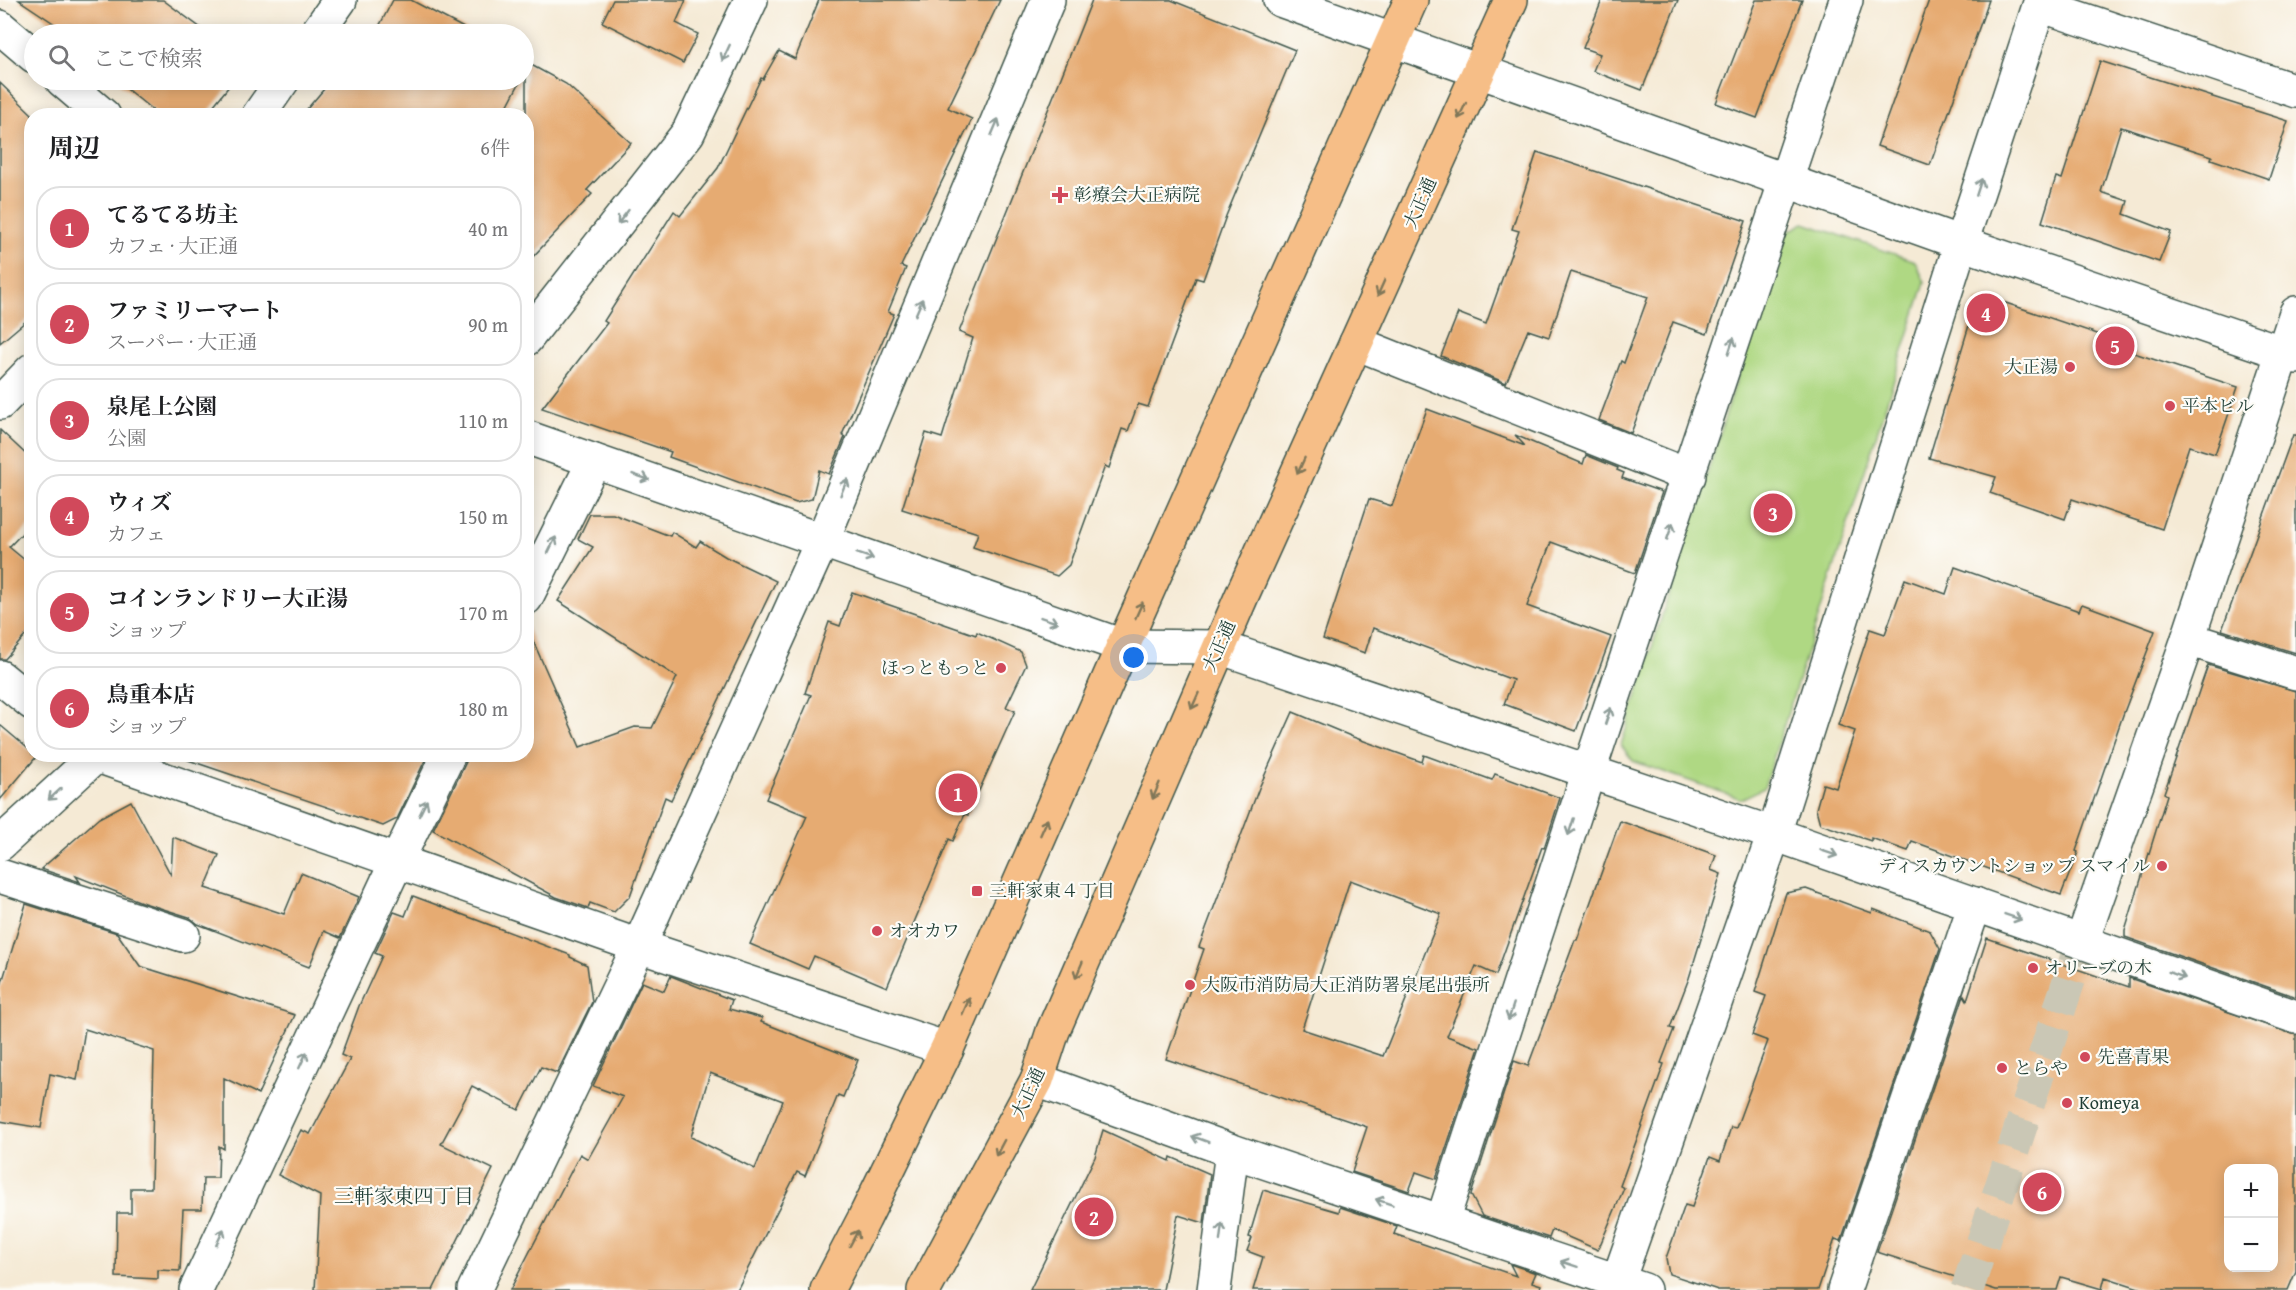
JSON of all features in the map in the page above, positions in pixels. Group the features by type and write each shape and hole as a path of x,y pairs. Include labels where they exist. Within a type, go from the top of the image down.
{"main road":[{"path":"827,1290 946,1049 1411,0"},
{"name":"大正通","path":"924,1290 1037,1080 1053,1031 1219,647 1511,0"}],"street":[{"path":"0,15 6,0"},
{"path":"323,24 340,0"},
{"path":"534,329 688,133 751,0"},
{"path":"474,1290 639,946 822,541 1048,0"},
{"path":"1280,0 1961,243 2289,355"},
{"path":"1442,1222 1589,771 1846,0"},
{"path":"1037,1080 1232,1151 1631,1285 1961,243 2040,2 2296,91"},
{"path":"0,27 24,47"},
{"path":"74,90 95,108"},
{"path":"264,108 276,90"},
{"path":"2082,941 2289,355 2296,313"},
{"path":"1356,343 1689,476"},
{"path":"0,403 24,378"},
{"path":"534,440 1123,646 1219,647 1774,834 2296,1017"},
{"path":"534,582 594,461"},
{"path":"2188,639 2296,673"},
{"path":"0,677 24,697"},
{"path":"0,844 88,762"},
{"path":"115,762 639,946 946,1049"},
{"path":"196,1290 445,762"},
{"path":"0,876 183,935"},
{"path":"1844,1290 1975,904"},
{"path":"1214,1290 1232,1151"}],"green space":[{"path":"1804,223 1915,261 1925,282 1764,788 1741,799 1633,761 1621,745 1783,234"}],"building":[{"path":"19,0 163,0 195,24 55,24"},
{"path":"393,0 411,0 456,24 380,24"},
{"path":"613,0 686,0 676,23 698,34 683,63 602,22"},
{"path":"819,0 1000,0 948,108 972,119 901,266 906,268 888,312 894,314 842,435 845,437 829,474 819,470 812,499 796,503 669,457 671,452 542,408 607,323 604,321 674,211 680,216 718,168 761,78 763,79 779,51 795,59"},
{"path":"1092,0 1171,0 1295,50 1226,216 1203,280 1196,278 1148,407 1138,404 1128,431 1122,429 1109,468 1105,466 1069,565 1057,576 973,547 978,533 902,509 926,433 942,438 973,338 959,332"},
{"path":"1602,0 1678,0 1642,90 1593,71 1600,54 1583,48"},
{"path":"1756,0 1802,0 1757,118 1716,103"},
{"path":"1929,0 1989,0 1930,165 1877,146"},
{"path":"2100,61 2288,121 2269,179 2211,159 2212,156 2121,127 2101,192 2128,201 2124,214 2171,232 2159,262 2042,222 2056,177 2062,179"},
{"path":"534,66 566,84 631,143 587,190 592,194 534,256 534,108 526,108 526,90 534,90"},
{"path":"0,83 26,108 24,108 24,323 0,343"},
{"path":"128,90 226,90 211,108 150,108"},
{"path":"323,90 516,90 506,108 308,108"},
{"path":"1537,152 1746,221 1707,334 1673,322 1631,433 1599,420 1621,361 1624,363 1648,297 1571,272 1549,337 1528,330 1506,383 1441,356 1458,313 1486,324 1519,231 1512,229"},
{"path":"1991,298 2127,344 2125,350 2238,387 2215,454 2189,446 2162,529 2072,499 2065,519 1990,493 1996,477 1929,458 1976,302"},
{"path":"1427,409 1525,446 1515,435 1583,464 1586,455 1618,468 1617,470 1624,473 1622,478 1662,492 1635,573 1551,542 1527,606 1611,637 1576,731 1504,704 1513,680 1373,628 1365,653 1323,639 1369,499 1392,506"},
{"path":"0,430 24,452 24,531 9,547 24,559 24,637 5,659 0,659"},
{"path":"2293,435 2296,435 2296,653 2222,630"},
{"path":"590,514 613,514 670,536 672,532 696,547 700,541 726,557 776,581 671,800 665,797 630,896 614,912 590,903 588,908 556,897 433,830 466,762 534,762 534,643 580,747 635,727 652,728 677,677 558,601 593,547 578,539"},
{"path":"1955,567 2079,611 2082,604 2155,631 2123,715 2076,851 2078,852 2061,895 1912,841 1908,851 1820,824 1816,809 1823,784 1836,788 1855,731 1838,725 1870,629 1885,634 1905,579 1946,594"},
{"path":"852,592 976,635 977,632 1021,652 1026,665 1006,707 1015,711 968,815 965,814 953,841 949,839 887,987 814,956 808,969 750,944 807,816 766,799 811,695 805,693 829,622 840,626"},
{"path":"2208,665 2296,691 2296,997 2125,937 2167,795 2164,793"},
{"path":"1293,712 1422,762 1424,755 1492,780 1495,774 1560,798 1544,848 1542,847 1496,975 1476,966 1447,1036 1479,1048 1436,1179 1416,1172 1409,1191 1352,1172 1367,1127 1166,1059 1204,949 1199,947 1259,788","holes":["1350,880 1441,914 1383,1056 1302,1029"]},
{"path":"0,725 24,745 24,762 32,762 0,800"},
{"path":"194,762 424,762 397,819 383,826"},
{"path":"131,801 171,875 173,837 219,855 205,888 284,914 301,873 359,897 340,938 324,931 309,967 198,924 189,917 144,903 76,876 80,882 41,869 99,818"},
{"path":"1620,821 1716,855 1711,870 1721,874 1689,978 1670,1028 1674,1029 1661,1063 1664,1064 1620,1186 1624,1188 1598,1250 1552,1230 1549,1238 1482,1216 1471,1195 1514,1061 1528,1066"},
{"path":"1806,889 1872,913 1873,909 1930,931 1940,949 1841,1241 1835,1239 1818,1290 1718,1290 1669,1274 1666,1258 1685,1205 1692,1207 1710,1157 1720,1161 1731,1127 1736,1128 1768,1041 1752,1035 1766,996 1755,992 1786,893"},
{"path":"413,896 570,955 587,965 592,1002 557,1073 541,1067 519,1110 472,1086 441,1144 493,1169 433,1290 315,1290 320,1196 278,1175 301,1130 310,1134 350,1059 341,1055 359,1006 382,956 375,953 394,912 405,916"},
{"path":"26,904 117,933 140,966 295,1015 258,1094 224,1078 224,1149 219,1146 218,1178 203,1178 202,1209 183,1209 180,1271 158,1270 158,1279 116,1277 117,1213 131,1213 131,1188 151,1188 154,1051 85,1029 77,1080 50,1074 41,1128 0,1121 0,989"},
{"path":"1987,938 2129,987 2129,978 2296,1035 2296,1271 2288,1290 2145,1290 2105,1277 2102,1289 2061,1277 2057,1290 1996,1290 1877,1252 1964,995 1967,1000"},
{"path":"671,976 732,1000 729,1009 762,1018 761,1022 858,1060 843,1097 838,1095 805,1176 797,1172 737,1290 510,1290 580,1154 588,1159 623,1097 593,1086 642,982 664,991","holes":["710,1073 783,1101 755,1169 691,1137"]},
{"path":"1103,1130 1170,1161 1171,1157 1210,1174 1204,1223 1178,1215 1163,1290 1030,1290 1095,1157"},
{"path":"1263,1190 1339,1212 1340,1207 1397,1226 1394,1234 1516,1276 1510,1264 1536,1273 1532,1282 1541,1285 1540,1290 1253,1290 1263,1257 1247,1251"}],"tunnel":[{"path":"1967,1290 2082,941"}],"place":[{"name":"彰療会大正病院","path":"1060,195"},
{"name":"ウィズ","path":"1986,313"},
{"name":"コインランドリー大正湯","path":"2115,346"},
{"name":"大正湯","path":"2070,367"},
{"name":"平本ビル","path":"2170,406"},
{"name":"泉尾上公園","path":"1773,513"},
{"name":"ほっともっと","path":"1001,668"},
{"name":"てるてる坊主","path":"958,793"},
{"name":"ディスカウントショップ スマイル","path":"2162,866"},
{"name":"三軒家東４丁目","path":"977,891"},
{"name":"オオカワ","path":"877,931"},
{"name":"オリーブの木","path":"2033,968"},
{"name":"大阪市消防局大正消防署泉尾出張所","path":"1190,985"},
{"name":"先喜青果","path":"2085,1057"},
{"name":"とらや","path":"2002,1068"},
{"name":"Komeya","path":"2067,1103"},
{"name":"鳥重本店","path":"2042,1192"},
{"name":"ファミリーマート","path":"1094,1217"}],"district":[{"name":"三軒家東四丁目","path":"404,1196"}]}
